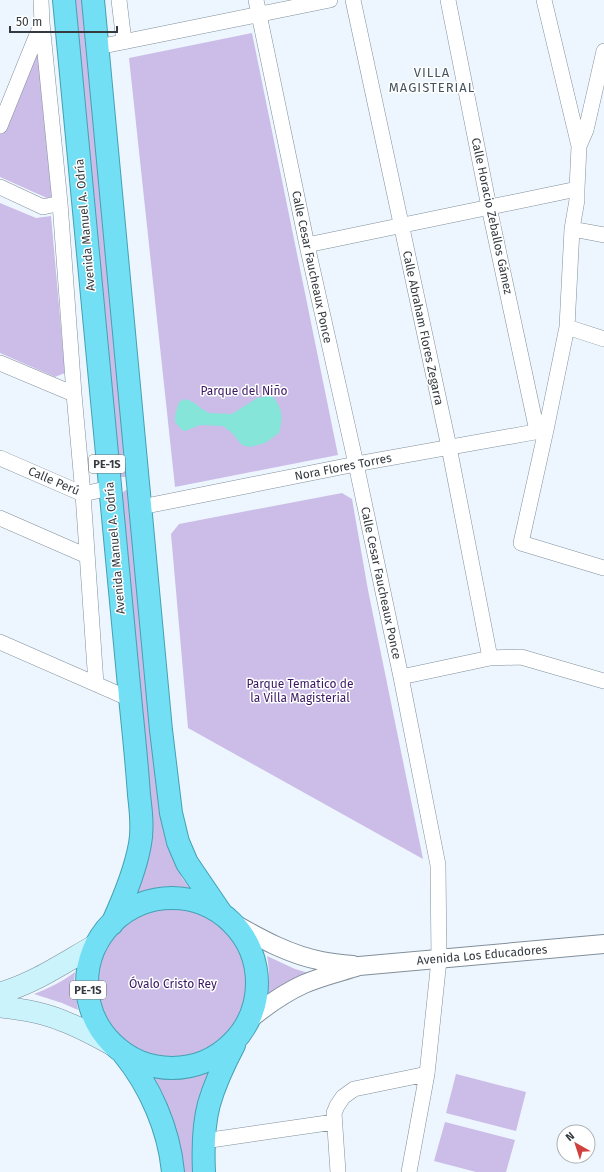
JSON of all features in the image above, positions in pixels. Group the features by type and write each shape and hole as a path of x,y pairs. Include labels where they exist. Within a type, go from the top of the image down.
{"highway":[{"name":"Avenida Manuel A. Odría","path":"64,0 141,813 140,842 133,873 125,896 112,924"},
{"name":"PE-1S","path":"93,0 161,730 171,813 178,842 186,863 227,918 243,934 255,961 257,976 255,1005 250,1019 237,1038 222,1067 208,1106 204,1141 204,1172"},
{"path":"110,488 138,484"},
{"name":"PE-1S","path":"173,1172 167,1140 153,1101 132,1064 103,1033 94,1017 88,999 87,980 90,962 97,944 112,924 123,914 136,906 150,901 164,898 194,900 208,905 227,918"},
{"name":"PE-1S","path":"119,1050 141,1062 161,1068 189,1067 216,1056 237,1038"}],"main road":[{"path":"0,993 36,979 97,944"},
{"path":"0,1006 38,1013 62,1020 119,1050"}],"street":[{"name":"Avenida Manuel A. Odría","path":"41,0 60,203 83,494 96,684"},
{"path":"119,0 124,42"},
{"path":"98,47 124,42 257,7 330,0"},
{"name":"Calle Abraham Flores Zegarra","path":"353,0 449,447 490,658"},
{"name":"Calle Horacio Zeballos Gámez","path":"448,0 489,207 542,430"},
{"path":"544,0 580,146"},
{"name":"Calle Cesar Faucheaux Ponce","path":"257,7 401,677 438,865 438,960 427,1074 409,1172"},
{"path":"0,126 42,23"},
{"path":"604,51 586,130 580,146 577,200 572,229 567,327 542,430 521,543 604,568"},
{"path":"0,187 43,206 60,203"},
{"path":"307,245 577,189"},
{"path":"572,229 604,236"},
{"path":"567,327 604,338"},
{"path":"0,363 74,394"},
{"name":"Nora Flores Torres","path":"140,507 356,464 542,430"},
{"name":"Calle Perú","path":"0,458 83,494 110,488"},
{"path":"0,518 87,556"},
{"path":"0,642 130,699"},
{"path":"401,677 490,658 521,657 604,681"},
{"name":"Avenida Los Educadores","path":"227,918 269,942 295,953 321,961 359,966 604,944"},
{"name":"Avenida Los Educadores","path":"250,1019 282,996 303,985 359,966"},
{"path":"338,1172 334,1113 343,1097 354,1089 427,1074"},
{"path":"204,1141 334,1122"}],"green space":[{"path":"71,0 85,0 127,477 119,477"},
{"name":"Parque del Niño","path":"252,33 338,455 175,487 129,58"},
{"path":"37,40 55,194 52,197 47,198 0,177 0,133"},
{"path":"0,203 36,218 51,216 65,373 55,377 0,353"},
{"path":"126,490 129,490 175,861 182,878 191,890 176,887 154,891 133,898 139,885 119,495"},
{"name":"Parque Tematico de la Villa Magisterial","path":"342,493 352,499 368,590 423,859 188,728 171,534 179,524"},
{"name":"Óvalo Cristo Rey","path":"173,905 203,911 229,928 246,954 252,984 246,1014 229,1040 203,1057 173,1063 143,1057 117,1040 100,1014 94,984 100,954 117,928 143,911"},
{"path":"267,956 295,969 309,973 266,997 269,976"},
{"path":"75,972 74,982 78,1010 34,994 65,979"},
{"path":"215,1064 199,1172 184,1172 180,1153 144,1074 163,1076 180,1075 197,1071"},
{"path":"456,1074 526,1092 516,1131 446,1113"},
{"path":"445,1122 515,1140 506,1172 476,1172 434,1161"}],"shaded area":[{"path":"269,395 276,400 280,409 281,423 279,433 265,443 250,447 242,445 231,432 223,426 200,425 185,431 182,430 175,422 179,402 185,399 193,402 209,413 232,414 257,398"}],"district":[{"name":"VILLA MAGISTERIAL","path":"432,80"}]}
